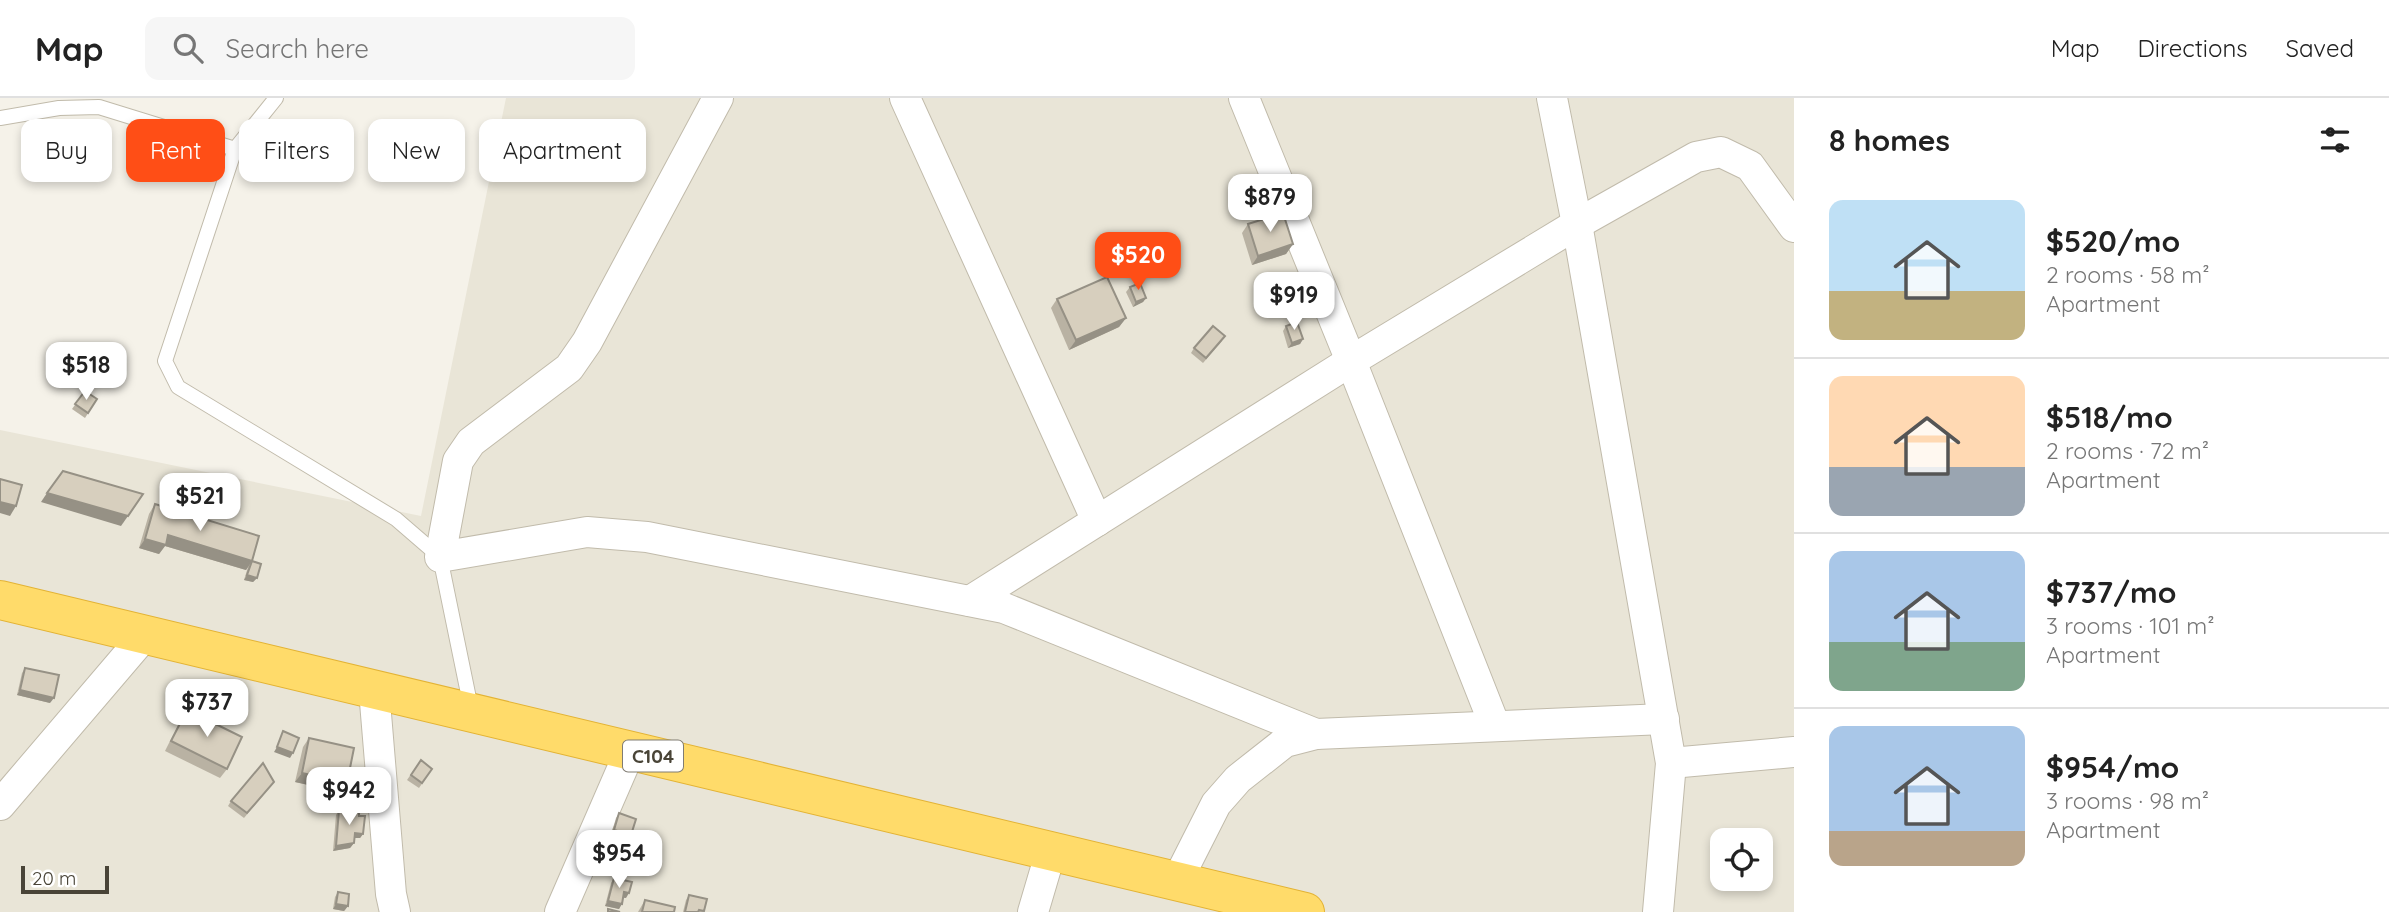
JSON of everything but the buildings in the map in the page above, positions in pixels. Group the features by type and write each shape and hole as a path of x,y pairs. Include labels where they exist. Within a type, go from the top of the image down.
{"highway":[{"name":"C104","path":"0,600 1305,912"}],"street":[{"path":"718,98 587,342 569,369 471,442 458,461 439,557 587,532 647,537 970,601 1004,608 1041,621 1316,734"},
{"path":"905,98 1097,521"},
{"path":"1244,98 1495,726"},
{"path":"1552,98 1577,224 1671,763 1658,912"},
{"path":"970,601 1351,361 1577,224 1696,157 1721,152 1750,166 1794,227"},
{"path":"0,805 145,635"},
{"path":"374,690 391,894 395,912"},
{"path":"1177,881 1216,804 1238,779 1285,742 1316,734 1664,719"},
{"path":"560,912 630,751"},
{"path":"1671,763 1794,752"},
{"path":"1033,912 1051,851"}],"lane":[{"path":"99,107 113,98"},
{"path":"276,98 235,149 165,361 178,387 396,519 439,557 472,713"},
{"path":"0,118 59,108 99,107 235,149"}],"shaded area":[{"path":"506,98 1794,98 1794,912 0,912 0,430 421,516 489,182 646,182 646,119 502,119"}]}
